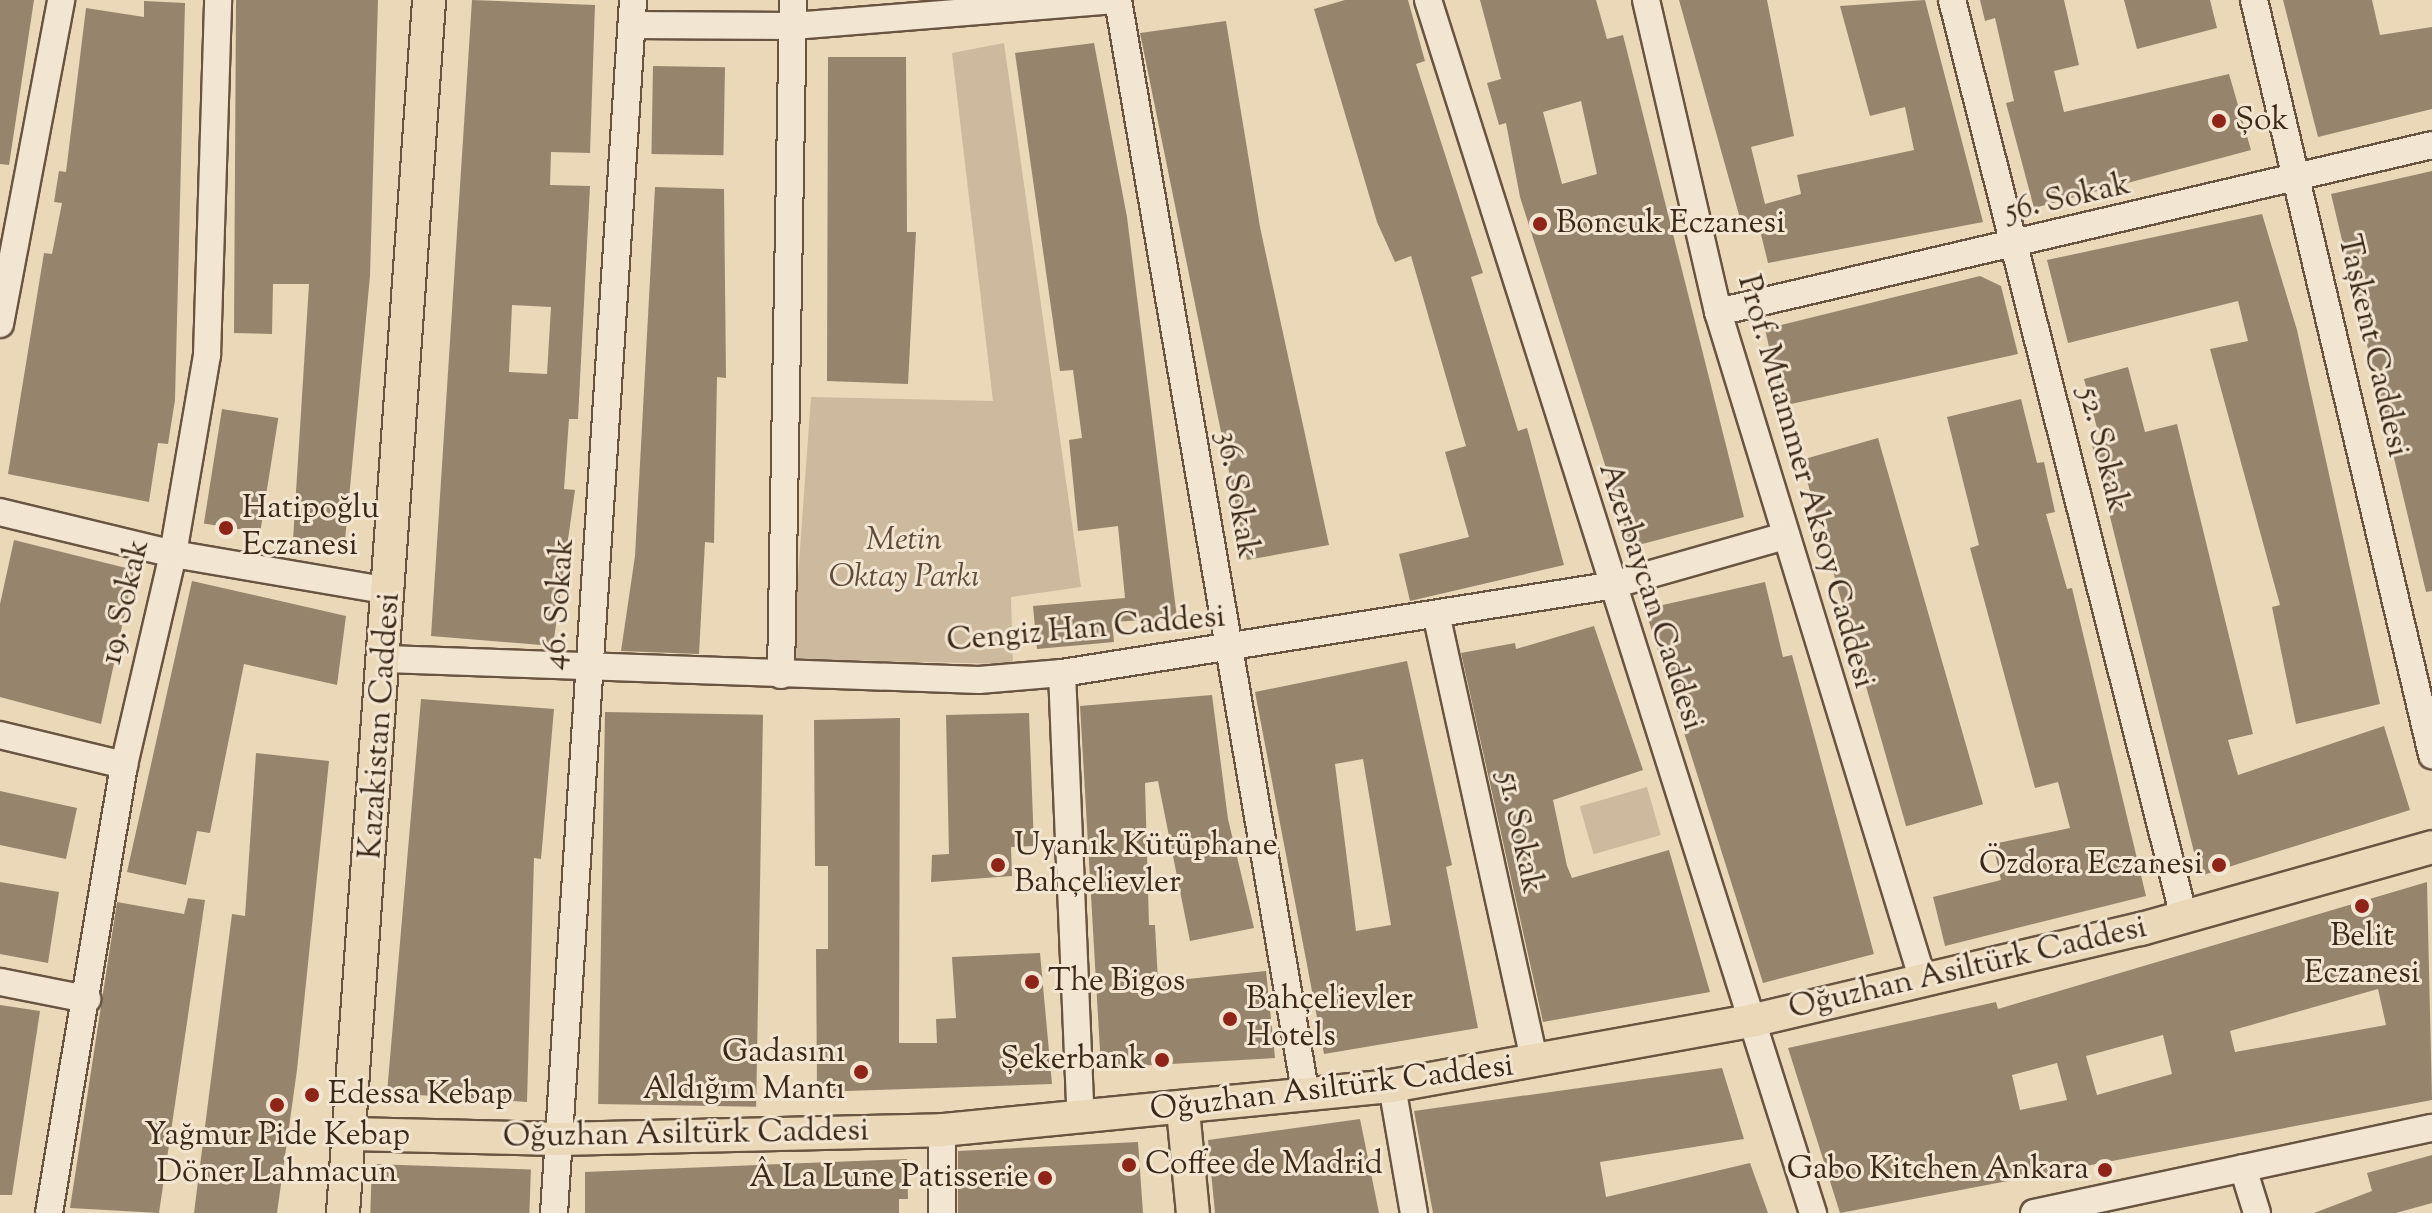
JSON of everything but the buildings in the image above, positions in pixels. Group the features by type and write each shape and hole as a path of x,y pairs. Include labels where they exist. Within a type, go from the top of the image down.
{"main road":[{"name":"Kazakistan Caddesi","path":"343,1213 386,659 429,0"},
{"name":"Oğuzhan Asiltürk Caddesi","path":"351,1134 558,1139 942,1130 1183,1110 1392,1086 1755,1020 1922,977 2184,917 2432,847"},
{"path":"1183,1110 1193,1213"}],"street":[{"path":"0,324 61,0"},
{"name":"19. Sokak","path":"49,1213 124,765 173,554 207,355 218,0"},
{"path":"781,675 793,0"},
{"path":"633,12 793,26 1118,0"},
{"name":"36. Sokak","path":"1118,0 1306,1096"},
{"name":"Azerbaycan Caddesi","path":"1428,0 1609,586 1755,1020 1813,1213"},
{"name":"Prof. Muammer Aksoy Caddesi","path":"1646,0 1718,312 1781,537 1922,977"},
{"name":"52. Sokak","path":"1952,0 2184,917"},
{"name":"Taşkent Caddesi","path":"2254,0 2432,755"},
{"name":"46. Sokak","path":"554,1213 633,12"},
{"name":"56. Sokak","path":"1718,312 2015,247 2432,145"},
{"path":"0,512 173,554 390,591"},
{"name":"Cengiz Han Caddesi","path":"386,659 589,669 979,680 1062,673 1228,652 1609,586 1781,537"},
{"name":"51. Sokak","path":"1437,618 1535,1062"},
{"path":"1062,673 1081,1119"},
{"path":"0,735 124,765"},
{"path":"0,982 87,999"},
{"path":"1392,1086 1414,1213"},
{"path":"2034,1213 2432,1128"},
{"path":"942,1130 942,1213"},
{"path":"2243,1168 2257,1213"}],"green space":[{"name":"Metin Oktay Parkı","path":"1004,43 1081,587 1011,597 1013,664 792,659 811,397 993,401 952,53"},
{"path":"1647,787 1661,835 1593,854 1580,806"}],"place":[{"name":"Şok","path":"2219,121"},
{"name":"Boncuk Eczanesi","path":"1540,224"},
{"name":"Hatipoğlu Eczanesi","path":"226,528"},
{"name":"Uyanık Kütüphane Bahçelievler","path":"998,865"},
{"name":"Özdora Eczanesi","path":"2219,865"},
{"name":"Belit Eczanesi","path":"2362,906"},
{"name":"The Bigos","path":"1032,982"},
{"name":"Bahçelievler Hotels","path":"1230,1019"},
{"name":"Şekerbank","path":"1162,1060"},
{"name":"Gadasını Aldığım Mantı","path":"861,1072"},
{"name":"Edessa Kebap","path":"312,1095"},
{"name":"Yağmur Pide Kebap Döner Lahmacun","path":"277,1105"},
{"name":"Coffee de Madrid","path":"1129,1165"},
{"name":"Gabo Kitchen Ankara","path":"2105,1170"},
{"name":"Â La Lune Patisserie","path":"1045,1178"}]}
